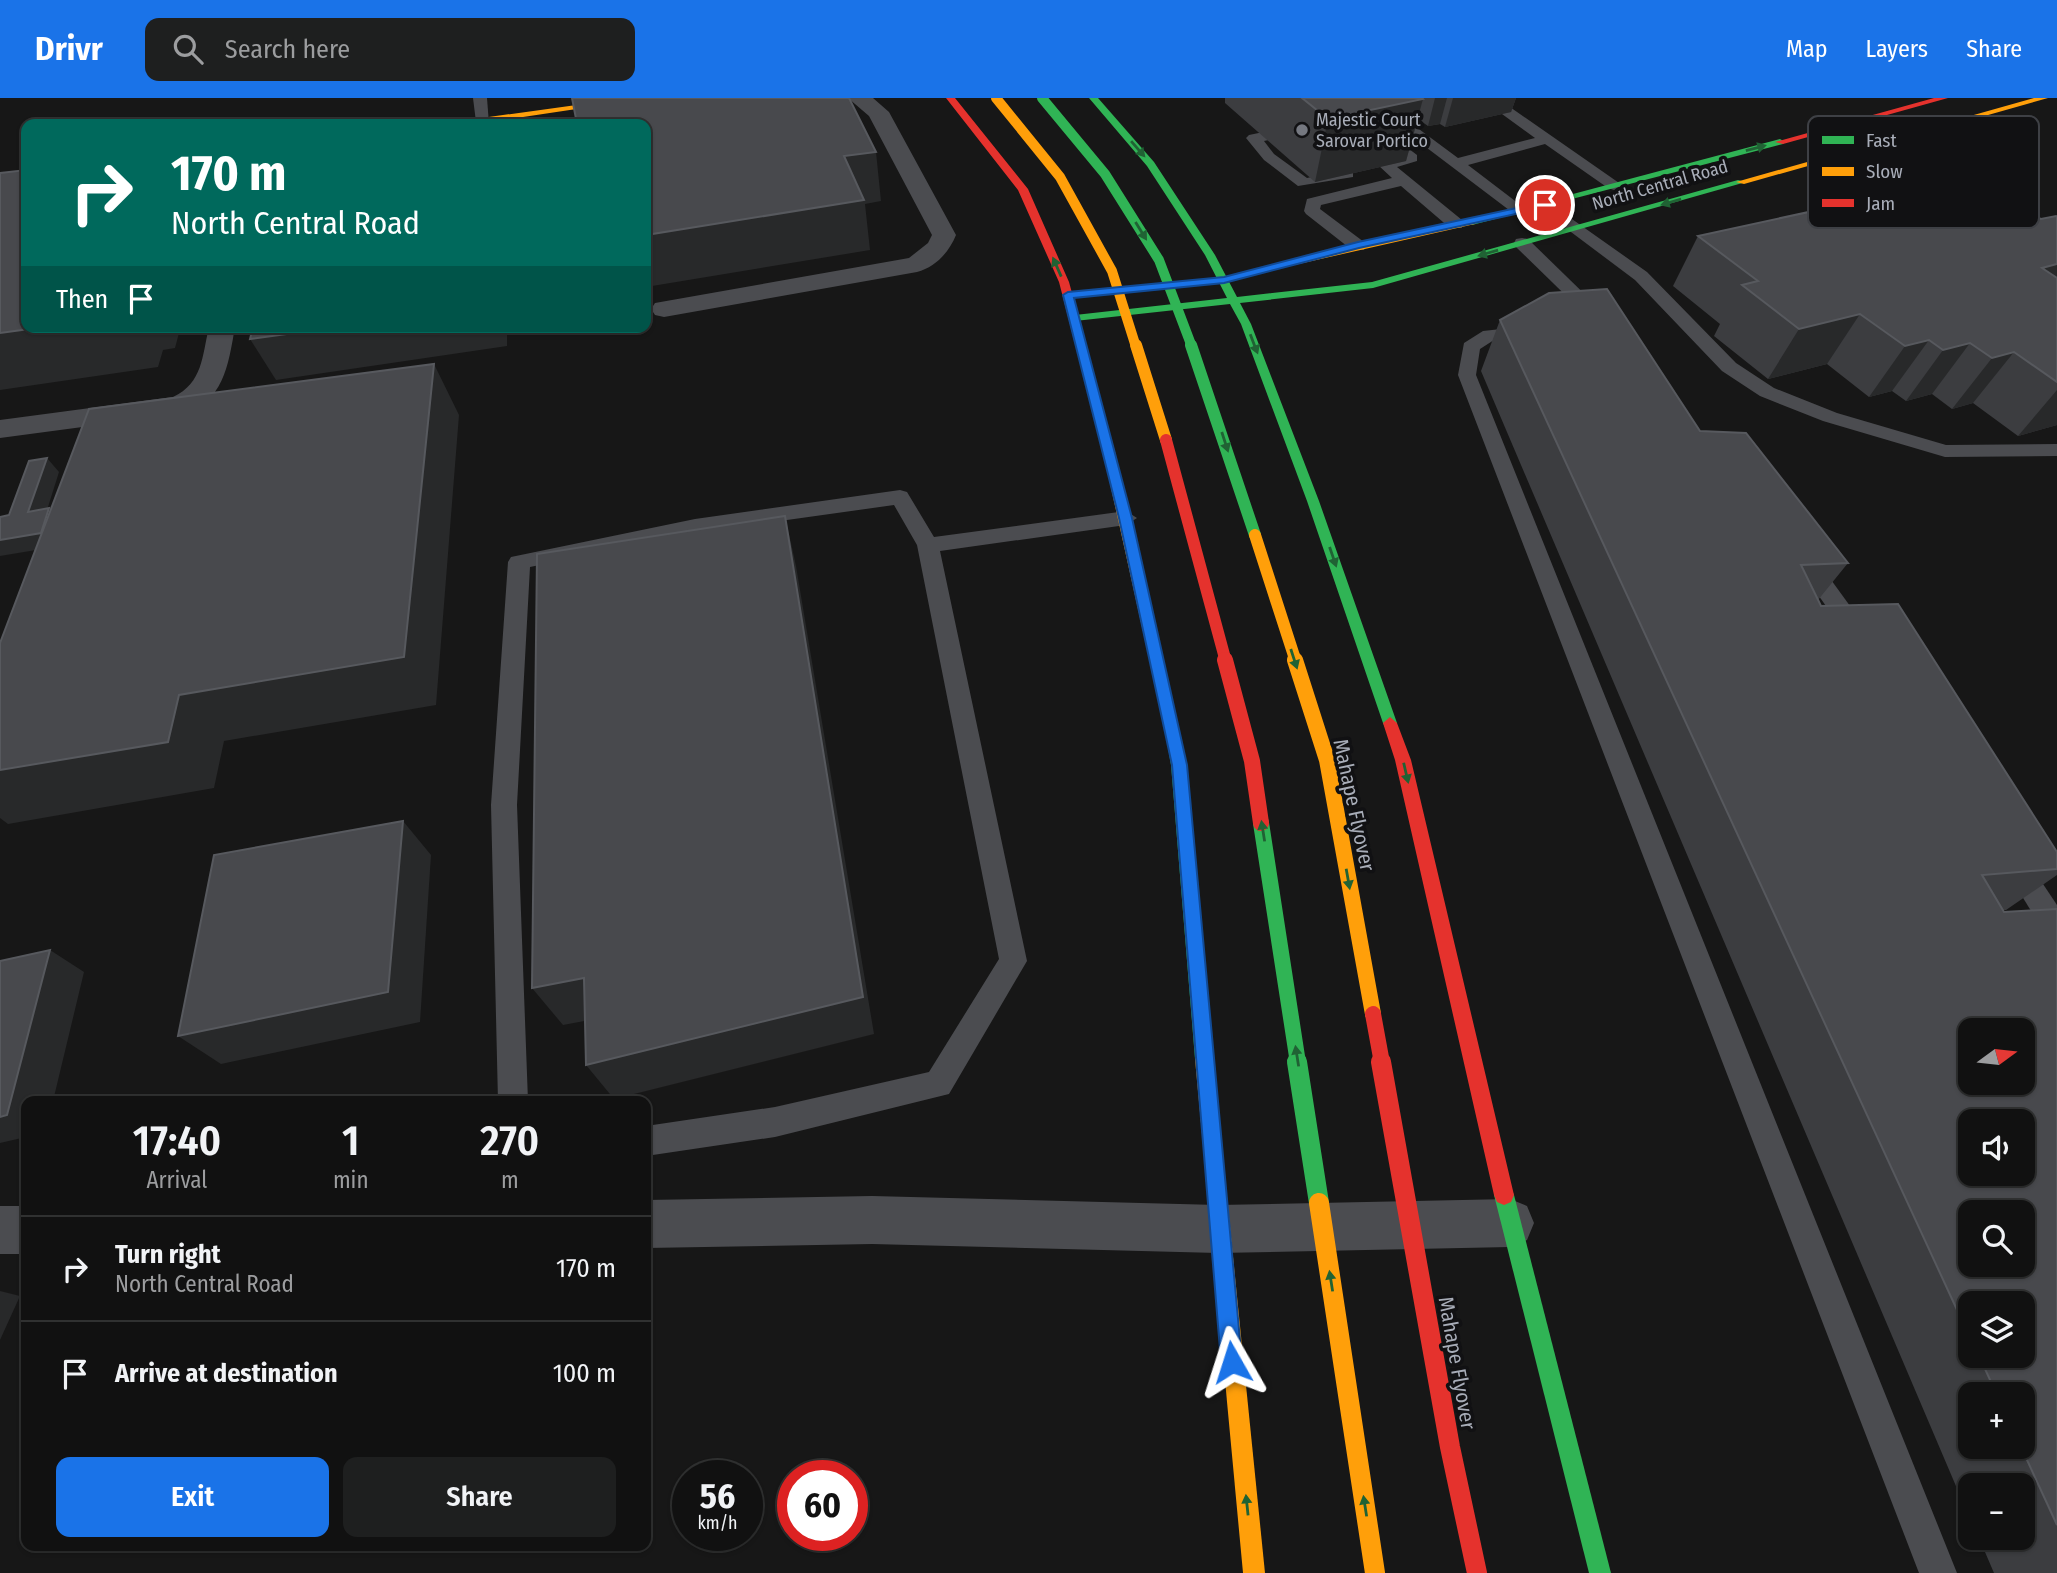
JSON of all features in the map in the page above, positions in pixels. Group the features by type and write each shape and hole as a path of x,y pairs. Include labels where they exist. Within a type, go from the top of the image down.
{"main road":[{"path":"523,119 605,101 646,98"},
{"path":"950,98 1023,189 1074,294 1075,318 1126,518 1179,765 1218,1229 1254,1573"},
{"path":"996,98 1060,177 1112,271 1159,414 1252,761 1375,1573"},
{"name":"Mahape Flyover","path":"1042,98 1105,174 1158,260 1212,401 1327,760 1450,1447 1477,1573"},
{"name":"North Central Road","path":"1876,116 1944,98"},
{"name":"North Central Road","path":"1979,116 2044,98"},
{"path":"1098,99 1151,164 1235,302 1313,501 1403,760 1510,1223 1600,1573"},
{"name":"North Central Road","path":"1107,291 1224,280 1358,246 1545,205 1808,134"},
{"name":"North Central Road","path":"1075,318 1373,285 1808,164"}],"street":[{"path":"664,309 917,264 939,247 944,235 877,112 859,98"},
{"path":"0,429 180,405 198,398 208,389 221,333"},
{"path":"651,1224 872,1220 1218,1229 1510,1223"},
{"path":"0,1230 21,1230"}],"lane":[{"path":"480,98 483,119"},
{"path":"1368,98 1519,210"},
{"path":"1487,98 1614,185"},
{"path":"1308,127 1254,138 1269,157 1304,183 1412,159 1366,121"},
{"path":"1456,163 1548,139"},
{"path":"1373,168 1405,180 1456,224"},
{"path":"1358,246 1312,211 1313,202 1405,180"},
{"path":"1545,205 1658,284 1729,367 1767,392 1830,417 1945,451 2057,450"},
{"path":"1522,243 1581,298 1607,327 1558,327 1489,335 1471,347 1467,375 1938,1573"},
{"path":"513,1096 504,805 519,562 695,526 900,497 928,545 1013,961 938,1084 775,1122 651,1140"},
{"path":"928,545 1126,518"},
{"path":"1793,547 1819,577 1873,656"},
{"path":"2004,846 2057,928"}],"building":[{"path":"572,98 849,98 876,152 844,156 864,200 651,234 651,119 576,119"},
{"path":"1302,98 1422,98 1423,99 1328,119"},
{"path":"21,171 21,330 0,333 0,173"},
{"path":"1808,212 1808,228 2039,228 2039,218 2056,216 2057,264 2042,268 2057,278 2057,382 2014,352 1992,358 1970,343 1943,350 1929,340 1905,346 1860,314 1799,329 1742,285 1758,281 1698,236"},
{"path":"1607,289 1700,431 1746,433 1848,563 1801,565 1821,606 1898,604 2057,852 2057,869 1982,875 2004,912 2057,909 2057,1525 2027,1459 2035,1459 2035,1382 1991,1382 1985,1368 2035,1368 2035,1291 1958,1291 1958,1312 1500,320 1549,293"},
{"path":"252,333 294,333 250,339"},
{"path":"434,364 404,657 179,695 168,742 0,770 0,643 89,409"},
{"path":"47,458 28,512 49,508 41,533 0,540 0,517 9,515 29,461"},
{"path":"785,516 863,997 586,1065 584,978 532,988 537,554"},
{"path":"403,821 388,992 178,1036 214,855"},
{"path":"50,950 7,1115 0,1117 0,961"}],"traffic: fast":[{"path":"1042,98 1105,174 1159,260 1212,401 1255,535"},
{"path":"1093,98 1151,164 1210,255 1246,324 1313,501 1390,723"},
{"path":"1472,222 1780,142"},
{"path":"1075,318 1373,285 1741,182"},
{"path":"1172,730 1179,765 1204,1059"},
{"path":"1261,823 1319,1203"},
{"path":"1504,1195 1600,1573"}],"traffic: slow":[{"path":"496,119 646,98"},
{"path":"996,98 1060,177 1112,271 1166,440"},
{"path":"1979,116 2044,98"},
{"path":"1741,182 1808,163"},
{"path":"1206,282 1472,222"},
{"path":"1109,452 1172,730"},
{"path":"1255,535 1327,760 1373,1014"},
{"path":"1204,1059 1254,1573"},
{"path":"1319,1203 1375,1573"}],"traffic: jam":[{"path":"950,98 1023,189 1064,282 1109,452"},
{"path":"1877,116 1944,98"},
{"path":"1780,142 1808,134"},
{"path":"1166,440 1252,761 1261,823"},
{"path":"1390,723 1403,760 1504,1195"},
{"path":"1373,1014 1450,1447 1477,1573"}],"place":[{"name":"Majestic Court Sarovar Portico","path":"1302,130"}],"route":[{"path":"1232,1362 1218,1229 1179,765 1126,518 1084,348 1068,295 1224,280 1358,246 1545,205"}]}
